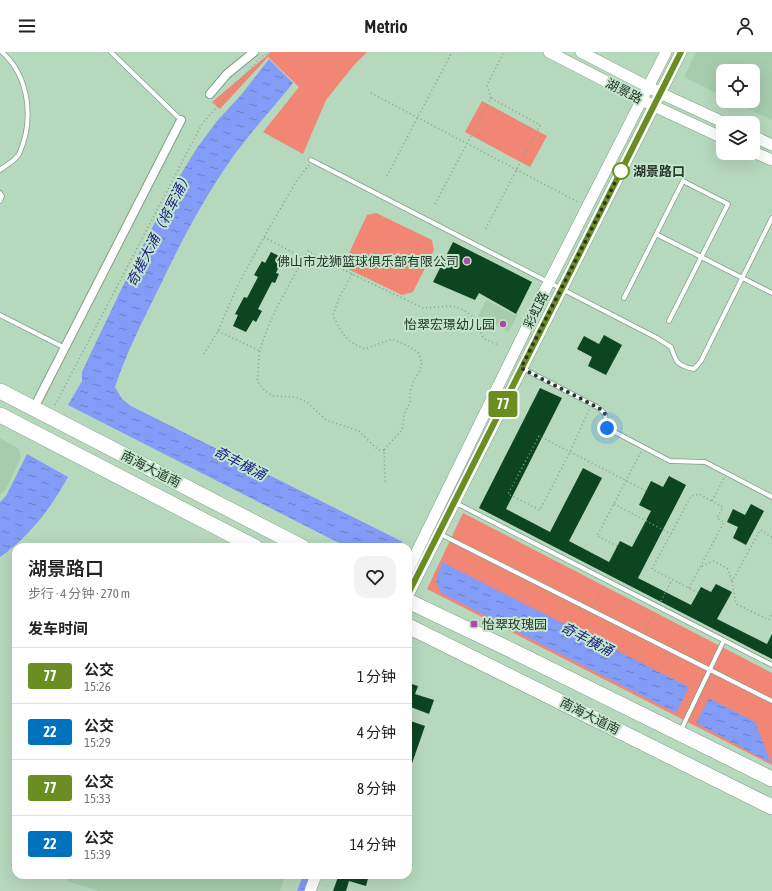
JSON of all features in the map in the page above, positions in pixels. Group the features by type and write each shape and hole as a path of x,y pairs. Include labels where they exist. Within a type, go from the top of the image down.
{"highway":[{"name":"南海大道南","path":"0,391 294,543"},
{"name":"南海大道南","path":"0,416 246,543"},
{"name":"南海大道南","path":"412,603 769,776"},
{"name":"南海大道南","path":"412,628 769,806"}],"street":[{"path":"210,94 228,74 254,52"},
{"name":"湖景路","path":"549,52 654,106 716,135"},
{"name":"湖景路","path":"581,52 660,93 716,119"},
{"name":"彩虹路","path":"412,587 425,549 549,282 666,52"},
{"name":"彩虹路","path":"412,565 439,533 681,52"},
{"path":"34,408 182,120"},
{"path":"760,140 772,146"},
{"path":"760,155 772,160"},
{"path":"310,891 314,879"}],"lane":[{"path":"0,170 18,156 25,134 29,109 22,78 10,58 2,52"},
{"path":"111,52 182,120"},
{"path":"311,160 671,346 676,361 683,367 694,369 701,361 772,218"},
{"path":"624,298 684,181 728,204 669,321"},
{"path":"0,193 2,196 0,201"},
{"path":"656,234 772,293"},
{"path":"0,315 65,348"},
{"path":"521,368 599,408 605,414 607,428 670,461 705,462 772,497"},
{"path":"454,502 772,665"},
{"path":"439,533 772,701"},
{"path":"679,733 724,640"}],"path":[{"path":"55,405 202,124 261,57 270,52"},
{"path":"387,176 452,52"},
{"path":"485,230 540,125 491,98 487,85 504,52"},
{"path":"371,93 588,206"},
{"path":"435,204 491,98"},
{"path":"204,354 218,331 237,287 264,237 296,180 309,165 311,160"},
{"path":"264,237 304,258"},
{"path":"384,450 378,450 359,431 326,420 308,403 296,397 273,396 265,391 257,381 260,351 274,317 308,251 422,308 453,306 464,310 476,320 483,338 498,345"},
{"path":"352,274 340,296 333,315 344,336 354,345 365,349 392,339 418,352 422,363 410,391 410,402 404,415 402,430 384,450 385,482"},
{"path":"218,331 260,351"},
{"path":"592,405 570,452 540,510 508,494 539,436 570,452 626,481 646,491"},
{"path":"617,546 597,536 643,447"},
{"path":"712,501 727,473"},
{"path":"689,588 724,522 717,518 723,507 699,494 691,496 652,569 698,593"},
{"path":"614,504 671,534"},
{"path":"732,582 760,530 772,537"},
{"path":"701,566 714,562 728,569 736,604 769,620 772,613"},
{"path":"591,610 607,580"}],"shaded area":[{"path":"271,52 367,52 354,65 326,100 303,154 263,132 299,87 268,57 220,109 212,102"},
{"path":"696,52 772,52 772,120 747,108 760,108 760,64 716,64 716,93 684,77"},
{"path":"482,101 547,136 530,167 465,132"},
{"path":"376,213 432,240 434,250 413,292 402,295 348,269 345,262 367,215"},
{"name":"怡翠宏璟幼儿园","path":"486,300 517,316 509,332 478,316"},
{"path":"0,438 18,448 21,457 6,489 0,495"},
{"path":"463,513 772,673 772,765 427,589"},
{"path":"68,879 284,879 280,891 99,891 67,881"}],"water":[{"path":"269,59 293,83 237,151 200,208 140,326 115,387 122,399 131,406 403,542 401,543 339,543 68,405 82,381 82,372 130,271 173,187 197,148 217,121 242,94"},
{"path":"27,454 68,477 47,511 30,531 17,543 12,543 12,548 0,557 0,502 6,496"},
{"name":"奇丰横涌","path":"442,562 689,687 676,713 441,593 436,581"},
{"path":"709,698 755,722 771,763 696,723"},
{"path":"302,879 310,879 305,891 297,891"}],"building":[{"name":"佛山市龙狮篮球俱乐部有限公司","path":"453,242 532,282 516,314 479,293 475,300 433,282"},
{"path":"271,252 283,258 276,273 279,274 275,283 272,282 258,309 262,311 256,322 253,320 246,332 233,326 238,315 235,314 244,297 247,298 258,277 254,275 262,261 265,263"},
{"path":"604,335 622,345 606,375 588,366 592,357 577,349 584,336 599,344"},
{"path":"540,388 562,398 506,509 550,532 583,468 602,478 569,541 609,562 620,541 632,547 651,511 639,505 651,481 663,487 669,476 686,485 638,578 691,605 701,587 711,592 716,584 732,592 717,619 767,644 772,634 772,659 479,508"},
{"path":"751,504 764,511 746,545 733,538 738,527 727,522 733,509 745,515"},
{"path":"412,684 418,686 415,694 434,700 429,714 412,708"},
{"path":"412,721 425,726 412,763"},
{"path":"337,879 368,879 366,886 349,881 346,891 333,891"}],"bus line":[{"name":"77","path":"412,587 681,52"}],"place":[{"name":"湖景路口","path":"621,171"},
{"name":"佛山市龙狮篮球俱乐部有限公司","path":"467,261"},
{"name":"怡翠宏璟幼儿园","path":"503,324"},
{"name":"怡翠玫瑰园","path":"474,624"}],"route":[{"path":"607,428 605,414 599,408 521,368 621,171"}],"water label":[{"name":"奇槎大涌（将军涌）","path":"159,229"}]}
